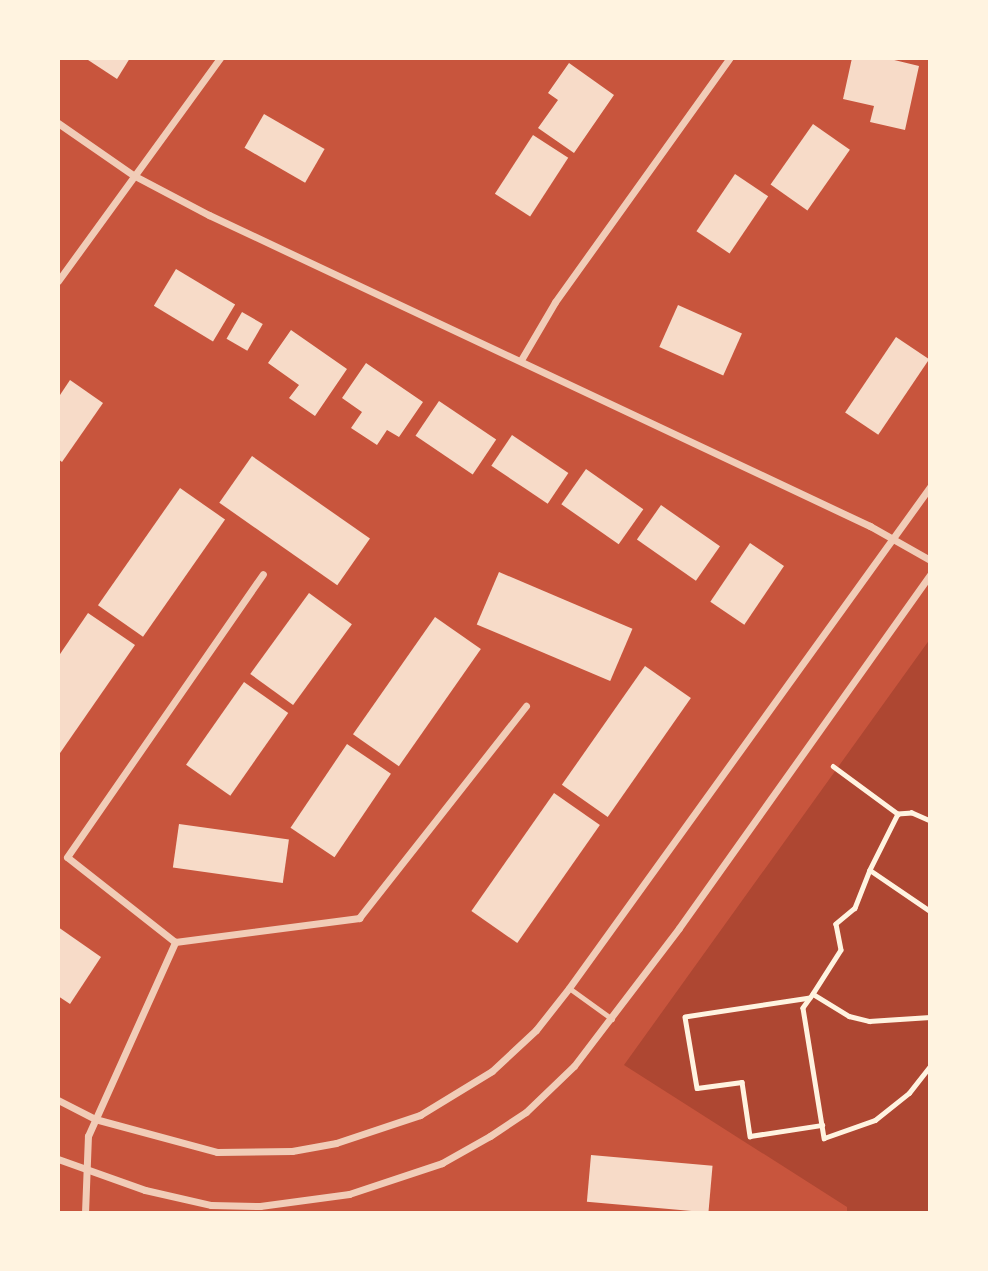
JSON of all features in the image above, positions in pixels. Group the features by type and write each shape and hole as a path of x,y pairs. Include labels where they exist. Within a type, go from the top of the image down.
{"street":[{"path":"58,281 220,58"},
{"path":"521,359 555,302 730,58"},
{"path":"58,123 133,175 521,359 891,538 930,560"},
{"path":"58,1100 95,1119 217,1152 292,1151 336,1143 420,1115 463,1091 536,1030 569,988 930,487"},
{"path":"263,574 67,857 175,942 359,918 526,706"},
{"path":"58,1159 86,1171 211,1205 298,1203 401,1178 491,1136 526,1112 574,1066 612,1018 930,575"},
{"path":"85,1213 88,1136 175,942"},
{"path":"298,1203 300,1213"}],"lane":[{"path":"569,988 612,1018"}],"path":[{"path":"833,765 898,814 912,813 930,821"},
{"path":"898,814 870,870 855,908 836,923 841,950 803,1008 824,1138 875,1120 909,1093 930,1066"},
{"path":"870,870 930,911"},
{"path":"822,1125 750,1136 742,1082 697,1088 685,1017 811,996 849,1016 869,1021 930,1017"}],"shaded area":[{"path":"930,639 930,1213 847,1213 847,1207 624,1065"}],"building":[{"path":"85,58 130,58 117,79"},
{"path":"852,58 886,58 919,66 905,130 870,122 874,106 843,99"},
{"path":"569,63 614,95 574,153 538,128 558,100 548,93"},
{"path":"264,114 325,149 305,183 244,148"},
{"path":"813,124 850,150 807,210 771,185"},
{"path":"533,135 568,158 530,217 495,194"},
{"path":"735,174 768,196 730,254 696,231"},
{"path":"176,269 235,305 213,341 154,306"},
{"path":"678,305 742,333 723,375 659,347"},
{"path":"242,312 263,324 247,351 226,339"},
{"path":"291,330 347,369 315,416 289,398 299,385 268,363"},
{"path":"896,337 929,359 878,435 845,412"},
{"path":"366,363 423,402 399,437 387,430 377,445 351,428 362,412 342,398"},
{"path":"70,380 103,403 62,462 58,459 58,398"},
{"path":"439,401 496,440 473,474 416,436"},
{"path":"512,435 568,473 548,504 491,466"},
{"path":"252,456 370,539 337,585 219,503"},
{"path":"586,469 643,509 619,544 561,504"},
{"path":"180,488 225,520 143,637 98,605"},
{"path":"661,505 720,546 696,581 637,539"},
{"path":"750,543 784,566 744,625 710,602"},
{"path":"499,572 632,629 610,681 477,624"},
{"path":"309,593 352,624 293,705 250,674"},
{"path":"88,613 135,645 58,756 58,657"},
{"path":"435,617 481,649 399,766 353,734"},
{"path":"645,666 691,698 608,817 562,785"},
{"path":"244,682 288,713 230,796 186,765"},
{"path":"347,744 391,774 334,857 291,828"},
{"path":"554,793 600,825 517,943 471,911"},
{"path":"179,824 289,839 283,883 173,868"},
{"path":"58,927 101,957 70,1004 58,996"},
{"path":"591,1155 713,1166 708,1212 587,1202"}]}
